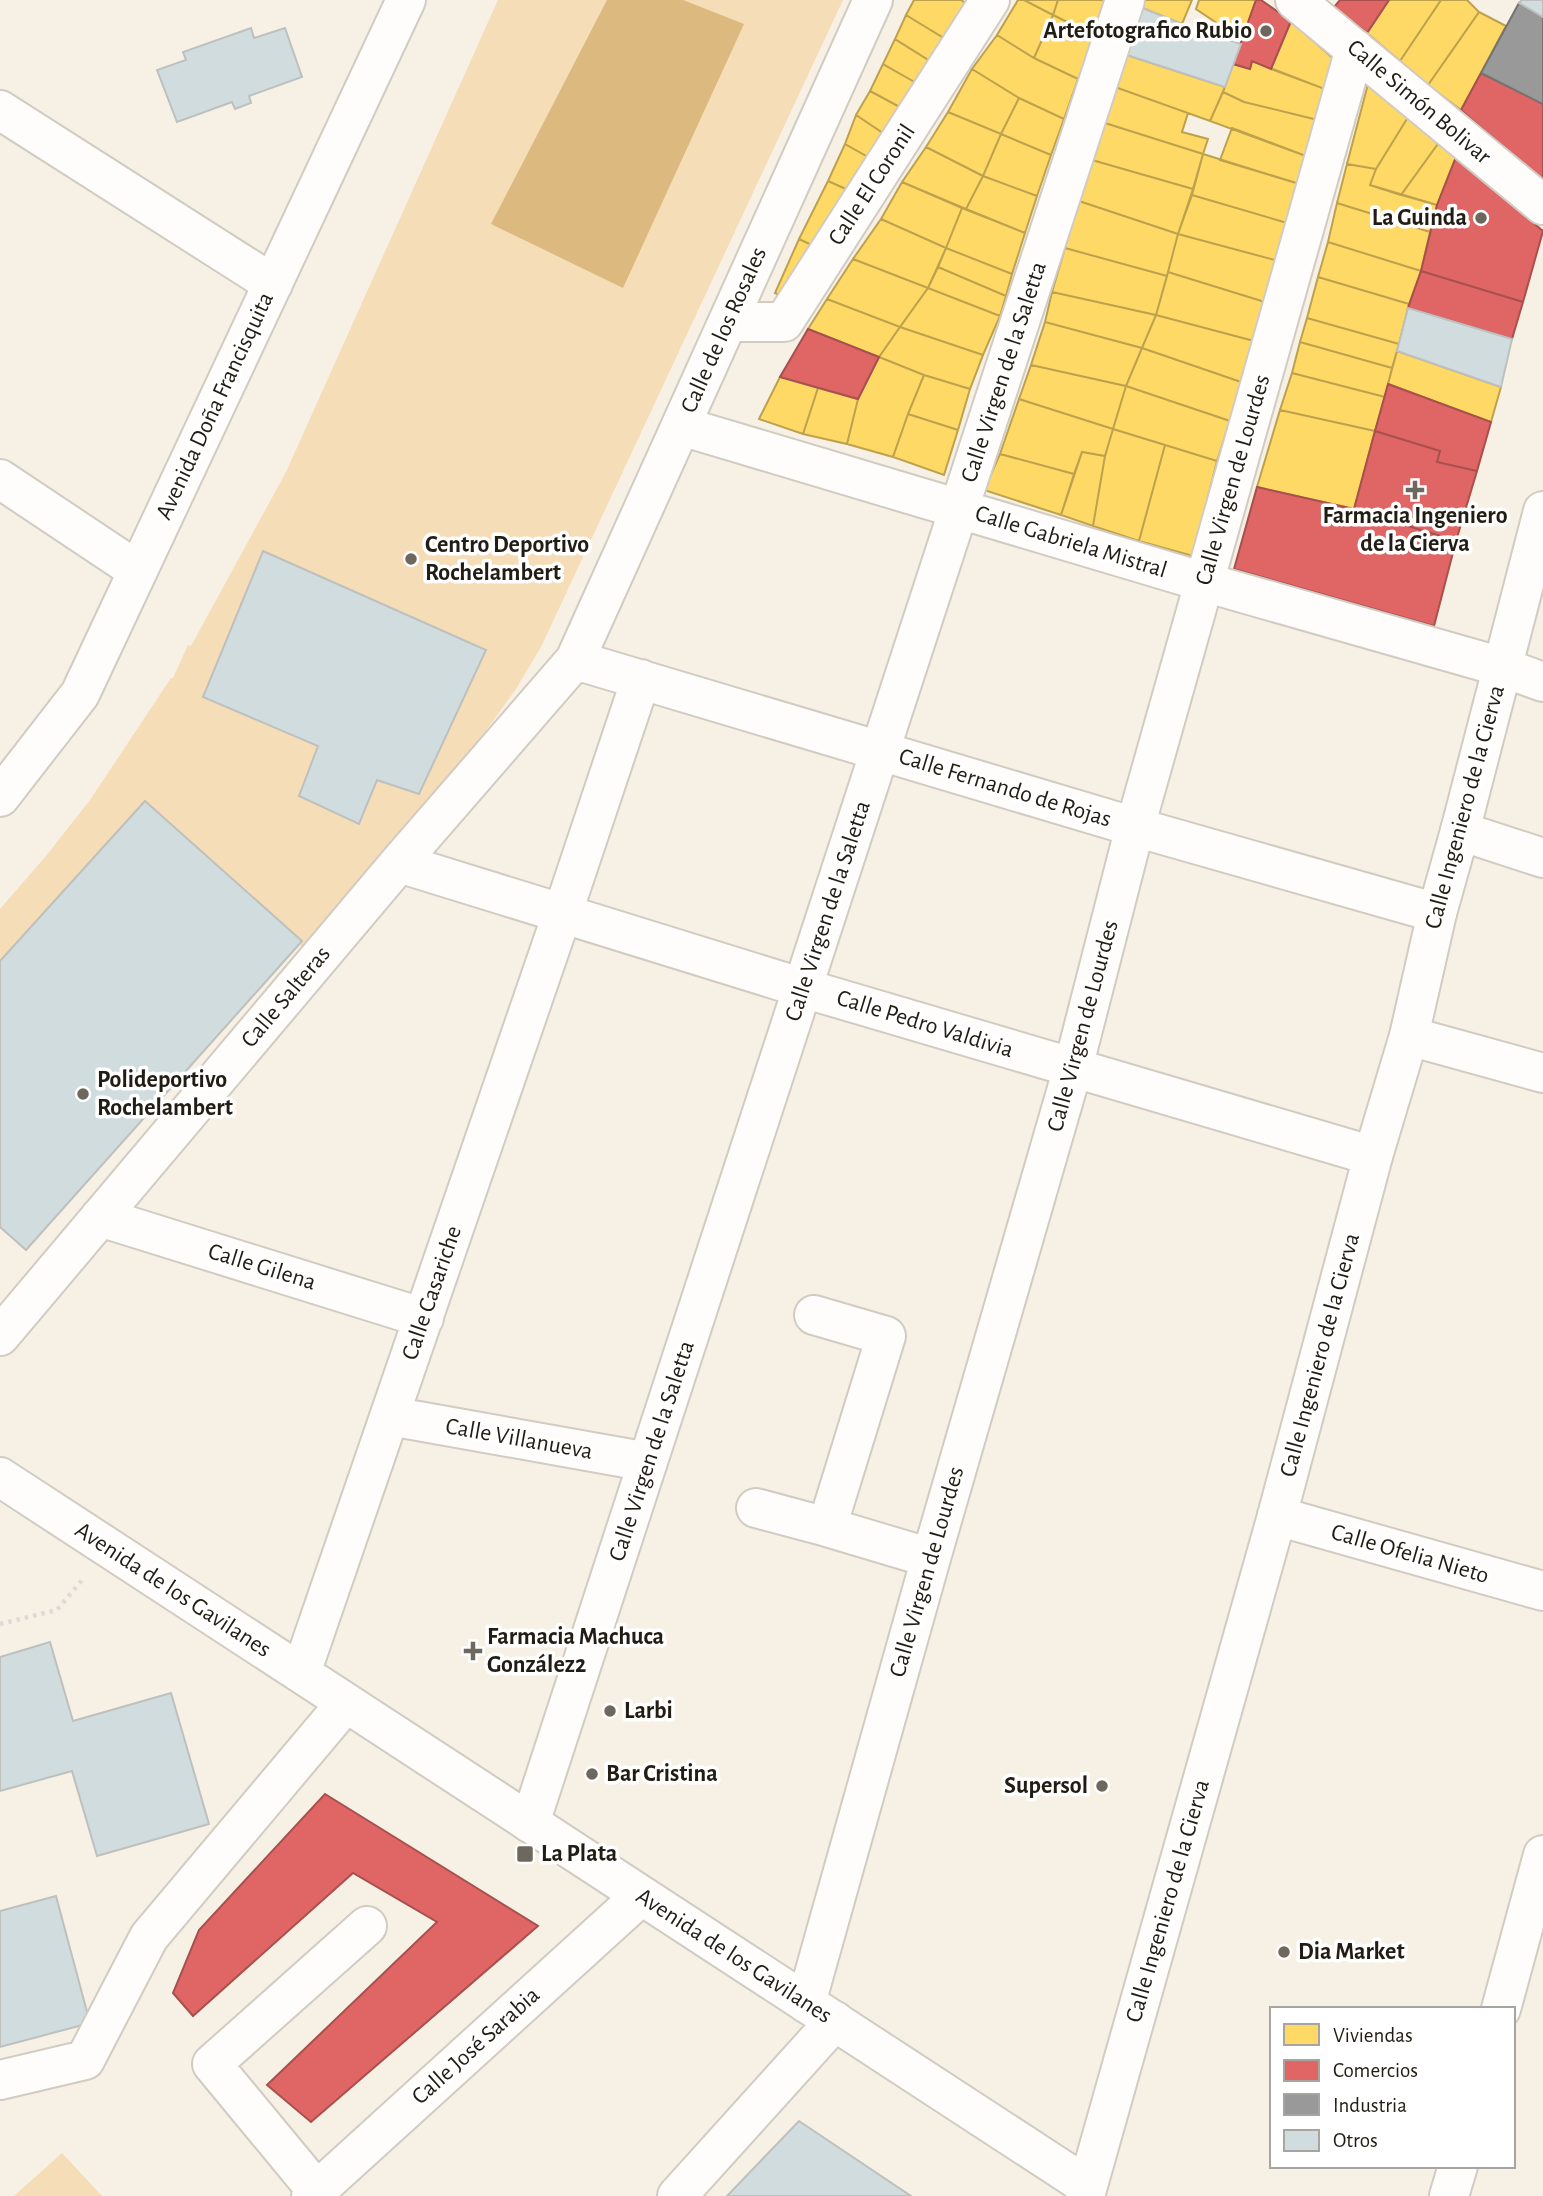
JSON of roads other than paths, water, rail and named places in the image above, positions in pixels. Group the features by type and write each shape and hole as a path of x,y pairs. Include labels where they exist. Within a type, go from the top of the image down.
{"street":[{"name":"Avenida Doña Francisquita","path":"0,797 80,694 406,0"},
{"name":"Calle de los Rosales","path":"575,660 873,0"},
{"name":"Calle El Coronil","path":"728,321 784,322 990,0"},
{"name":"Calle Virgen de la Saletta","path":"530,1823 1125,0"},
{"name":"Calle Simón Bolivar","path":"1295,0 1543,205"},
{"name":"Calle Virgen de Lourdes","path":"820,2012 931,1558 1073,1068 1135,827 1355,49"},
{"path":"0,110 273,284"},
{"name":"Calle Gabriela Mistral","path":"681,426 1204,582 1502,667 1543,682"},
{"path":"0,479 138,570"},
{"name":"Calle Ingeniero de la Cierva","path":"1086,2191 1277,1516 1373,1156 1409,1036 1437,913 1543,510"},
{"name":"Calle Fernando de Rojas","path":"575,660 1135,827 1437,913"},
{"name":"Calle Salteras","path":"0,1336 399,863 575,660"},
{"name":"Calle Casariche","path":"301,1673 641,679"},
{"path":"1460,831 1543,858"},
{"name":"Calle Pedro Valdivia","path":"399,863 803,988 1373,1156"},
{"path":"1409,1036 1543,1073"},
{"name":"Calle Gilena","path":"100,1217 424,1318"},
{"path":"814,1315 886,1336 827,1527"},
{"name":"Calle Villanueva","path":"390,1416 648,1462"},
{"name":"Avenida de los Gavilanes","path":"0,1477 820,2012 1086,2191"},
{"path":"756,1508 931,1558"},
{"name":"Calle Ofelia Nieto","path":"1277,1516 1543,1591"},
{"path":"0,2080 85,2060 149,1937 345,1704"},
{"path":"1502,2007 1543,1855"},
{"name":"Calle José Sarabia","path":"314,2194 641,1896"},
{"path":"314,2194 212,2064 367,1926"},
{"path":"677,2196 820,2012"},
{"path":"1450,2196 1457,2168"}],"place":[{"name":"Artefotografico Rubio","path":"1266,31"},
{"name":"La Guinda","path":"1481,218"},
{"name":"Farmacia Ingeniero de la Cierva","path":"1415,490"},
{"name":"Centro Deportivo Rochelambert","path":"411,559"},
{"name":"Polideportivo Rochelambert","path":"83,1094"},
{"name":"Farmacia Machuca González2","path":"473,1651"},
{"name":"Larbi","path":"610,1711"},
{"name":"Bar Cristina","path":"592,1774"},
{"name":"Supersol","path":"1102,1786"},
{"name":"La Plata","path":"525,1854"},
{"name":"Dia Market","path":"1284,1952"}]}
